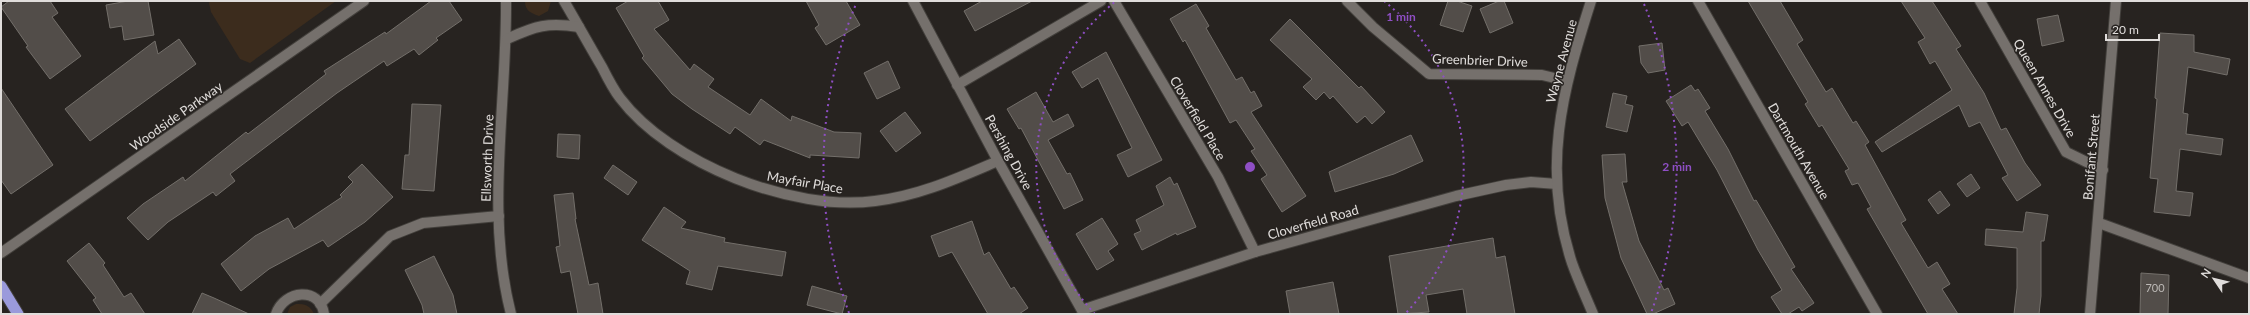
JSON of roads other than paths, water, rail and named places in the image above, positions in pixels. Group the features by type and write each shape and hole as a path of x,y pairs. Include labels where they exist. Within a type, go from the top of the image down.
{"highway":[{"path":"1,286 18,314"}],"street":[{"name":"Woodside Parkway","path":"1,253 364,1"},
{"name":"Ellsworth Drive","path":"506,1 507,39 503,88 499,216 504,289 510,314"},
{"name":"Mayfair Place","path":"564,1 620,98 654,133 709,167 772,192 836,203 874,201 931,189 998,161"},
{"name":"Pershing Drive","path":"914,1 998,161 1083,312"},
{"path":"957,85 1101,1"},
{"name":"Cloverfield Place","path":"1114,1 1218,177 1255,252"},
{"name":"Greenbrier Drive","path":"1347,1 1373,27 1429,74 1542,75 1567,81"},
{"name":"Wayne Avenue","path":"1591,1 1567,81 1558,131 1557,184 1561,217 1572,263 1593,314"},
{"name":"Dartmouth Avenue","path":"1698,1 1877,314"},
{"name":"Queen Annes Drive","path":"1980,1 2066,152 2103,170"},
{"name":"Bonifant Street","path":"2090,314 2099,223 2116,1"},
{"path":"507,39 532,27 549,24 579,27"},
{"name":"Cloverfield Road","path":"1083,312 1255,252 1463,194 1531,182 1557,184"},
{"path":"320,304 390,236 422,223 499,216"},
{"path":"2099,223 2249,278"},
{"path":"276,314 283,301 298,294 314,298 320,304 324,314"}]}
